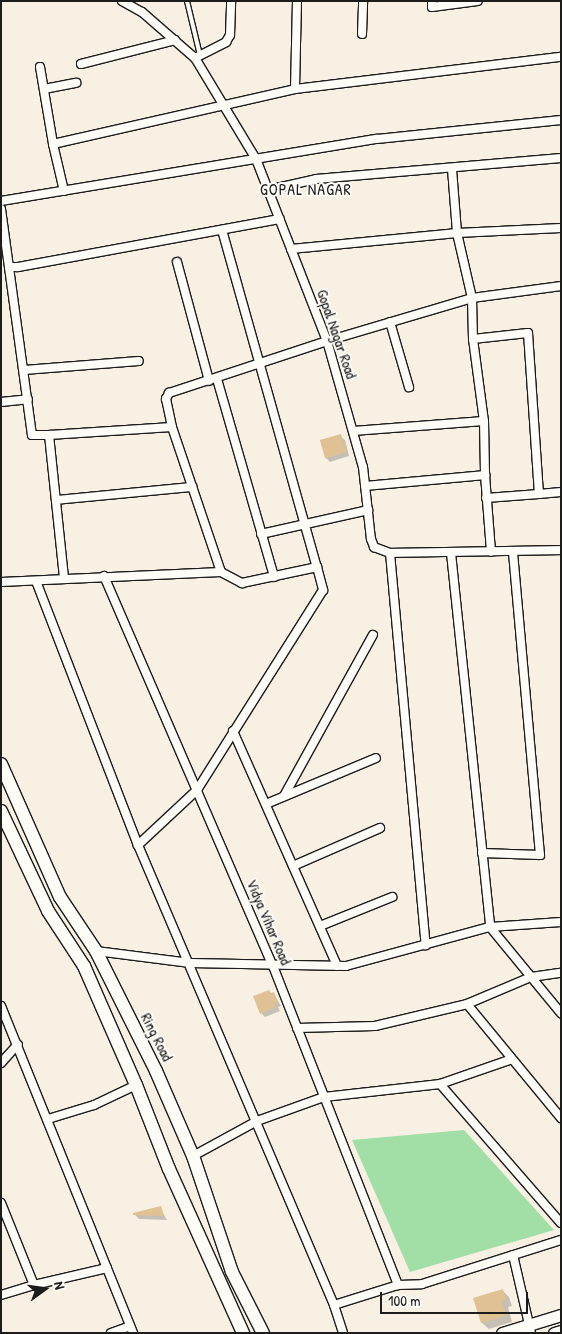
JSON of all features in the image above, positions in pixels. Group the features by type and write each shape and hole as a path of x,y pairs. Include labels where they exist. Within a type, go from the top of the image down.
{"main road":[{"name":"Ring Road","path":"1,764 60,897 96,950 156,1071 193,1156 232,1272 263,1333"},
{"path":"1,811 48,910 84,966 136,1085 169,1169 243,1333"},
{"path":"502,1333 530,1328 561,1315"},
{"path":"554,1333 561,1331"}],"street":[{"name":"Gopal Nagar Road","path":"122,1 142,12 198,57 256,159 327,341 363,467 371,539 374,547 390,553"},
{"path":"198,57 226,42 230,35 231,1"},
{"path":"295,89 297,1"},
{"path":"362,34 363,1"},
{"path":"432,1 432,8 478,1"},
{"path":"81,64 175,40"},
{"path":"53,144 295,89 561,57"},
{"path":"40,67 53,144 64,191"},
{"path":"44,89 76,83"},
{"path":"1,201 377,139 561,120"},
{"path":"268,190 316,179 452,169 561,158"},
{"path":"452,169 457,233 472,298 473,339 484,420 486,498 491,552"},
{"path":"1,209 32,435 172,427"},
{"path":"9,267 18,267 280,219"},
{"path":"291,248 457,233 561,228"},
{"path":"138,845 198,790 323,590 222,230"},
{"path":"176,262 274,577"},
{"path":"221,572 172,427 166,399 169,393 327,341 472,298 561,286"},
{"path":"390,322 409,387"},
{"path":"473,339 528,333 539,494"},
{"path":"24,370 139,361"},
{"path":"1,402 28,399"},
{"path":"353,431 484,420"},
{"path":"49,435 64,578"},
{"path":"365,486 485,475"},
{"path":"56,500 192,487"},
{"path":"486,498 561,492"},
{"path":"261,534 368,510"},
{"path":"426,945 390,553 561,550"},
{"path":"482,853 540,854 513,552"},
{"path":"451,553 490,927 561,1013"},
{"path":"1,582 221,572 242,583 317,568"},
{"name":"Vidya Vihar Road","path":"104,576 273,966 398,1285"},
{"path":"36,581 138,845 190,963 334,1305 344,1333"},
{"path":"284,796 373,635"},
{"path":"234,731 338,966"},
{"path":"266,804 376,758"},
{"path":"293,866 380,828"},
{"path":"320,926 392,897"},
{"path":"96,950 190,963 346,966 490,927 561,922"},
{"path":"297,1028 375,1026 467,1004 531,977 561,973"},
{"path":"467,1004 561,1118"},
{"path":"1,1006 132,1329 111,1333"},
{"path":"1,1064 18,1044"},
{"path":"193,1156 256,1121 324,1098 440,1084 512,1059"},
{"path":"440,1084 561,1223"},
{"path":"48,1119 94,1104 136,1085"},
{"path":"1,1202 34,1285"},
{"path":"334,1305 398,1285 422,1284 561,1240"},
{"path":"513,1255 530,1328"},
{"path":"1,1295 34,1285 107,1268"}],"lane":[{"path":"188,1 198,57"}],"green space":[{"path":"464,1130 554,1230 410,1272 352,1140"}],"building":[{"path":"341,434 346,452 325,458 320,440"},
{"path":"269,990 271,993 274,992 278,1002 275,1003 276,1007 260,1014 253,996"},
{"path":"161,1206 164,1216 133,1215 133,1213"},
{"path":"503,1289 506,1300 502,1301 506,1316 481,1323 473,1298"}],"district":[{"name":"GOPAL NAGAR","path":"306,189"}]}
